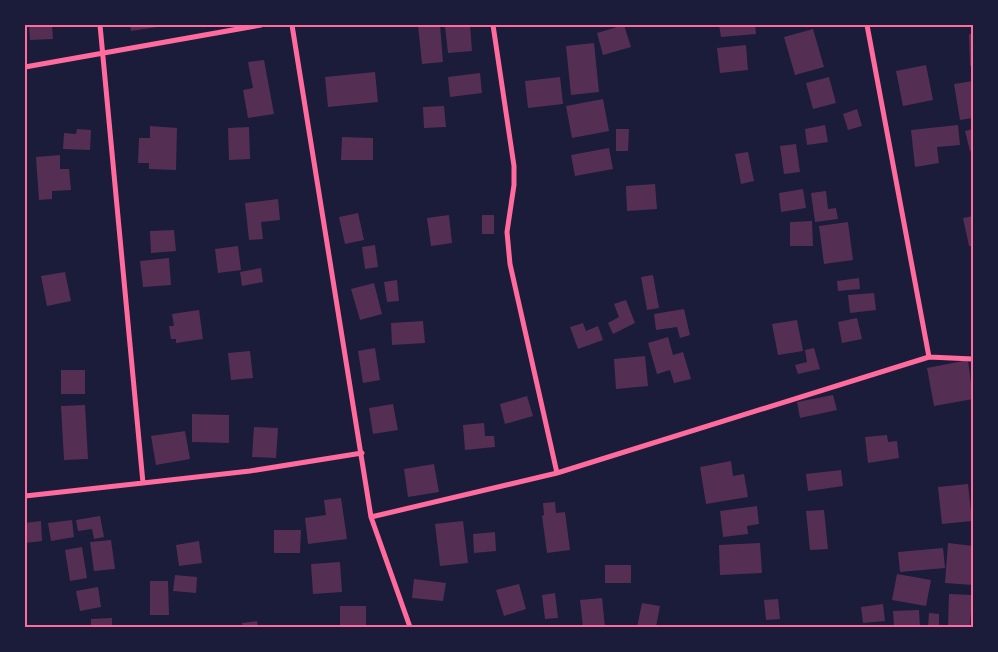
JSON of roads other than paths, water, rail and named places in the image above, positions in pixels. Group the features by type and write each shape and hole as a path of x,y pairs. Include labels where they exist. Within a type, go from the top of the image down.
{"street":[{"path":"100,25 143,483"},
{"path":"25,67 261,25"},
{"path":"292,25 371,517 410,627"},
{"path":"493,25 514,166 514,185 507,232 510,264 557,473"},
{"path":"867,25 929,357"},
{"path":"371,517 557,473 929,357 973,359"},
{"path":"25,496 250,471 362,453"}]}
